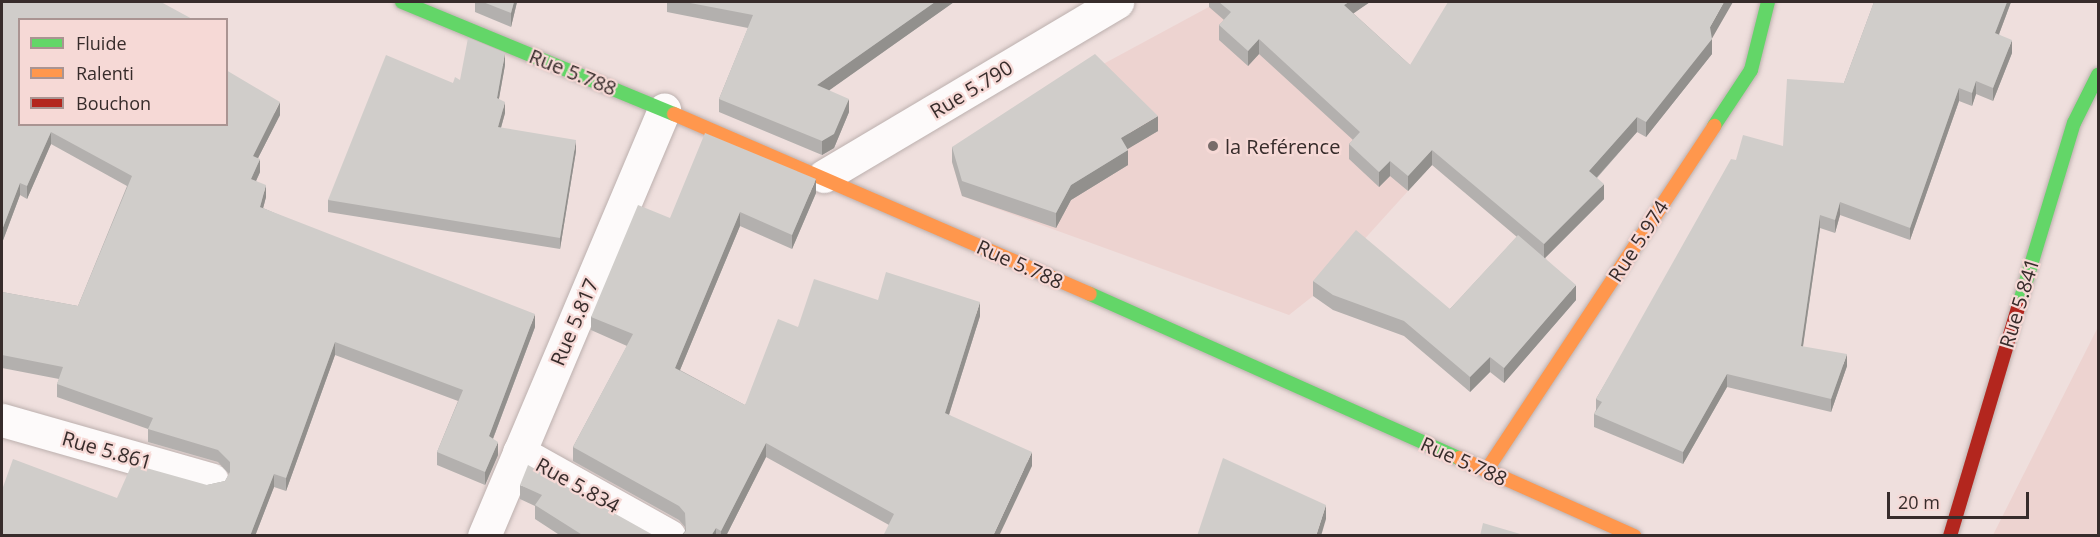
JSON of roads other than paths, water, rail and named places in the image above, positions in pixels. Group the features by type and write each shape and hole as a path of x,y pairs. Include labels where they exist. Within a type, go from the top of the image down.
{"street":[{"name":"Rue 5.788","path":"402,2 824,176 1486,471 1597,528 1634,536"},
{"name":"Rue 5.790","path":"824,176 1117,2"},
{"name":"Rue 5.974","path":"1486,471 1751,70 1768,2"},
{"name":"Rue 5.841","path":"1950,536 2074,123 2098,75"},
{"name":"Rue 5.817","path":"484,536 664,109"},
{"name":"Rue 5.861","path":"2,420 212,480"},
{"name":"Rue 5.834","path":"519,452 669,536"}],"place":[{"name":"la Reférence","path":"1213,146"}]}
